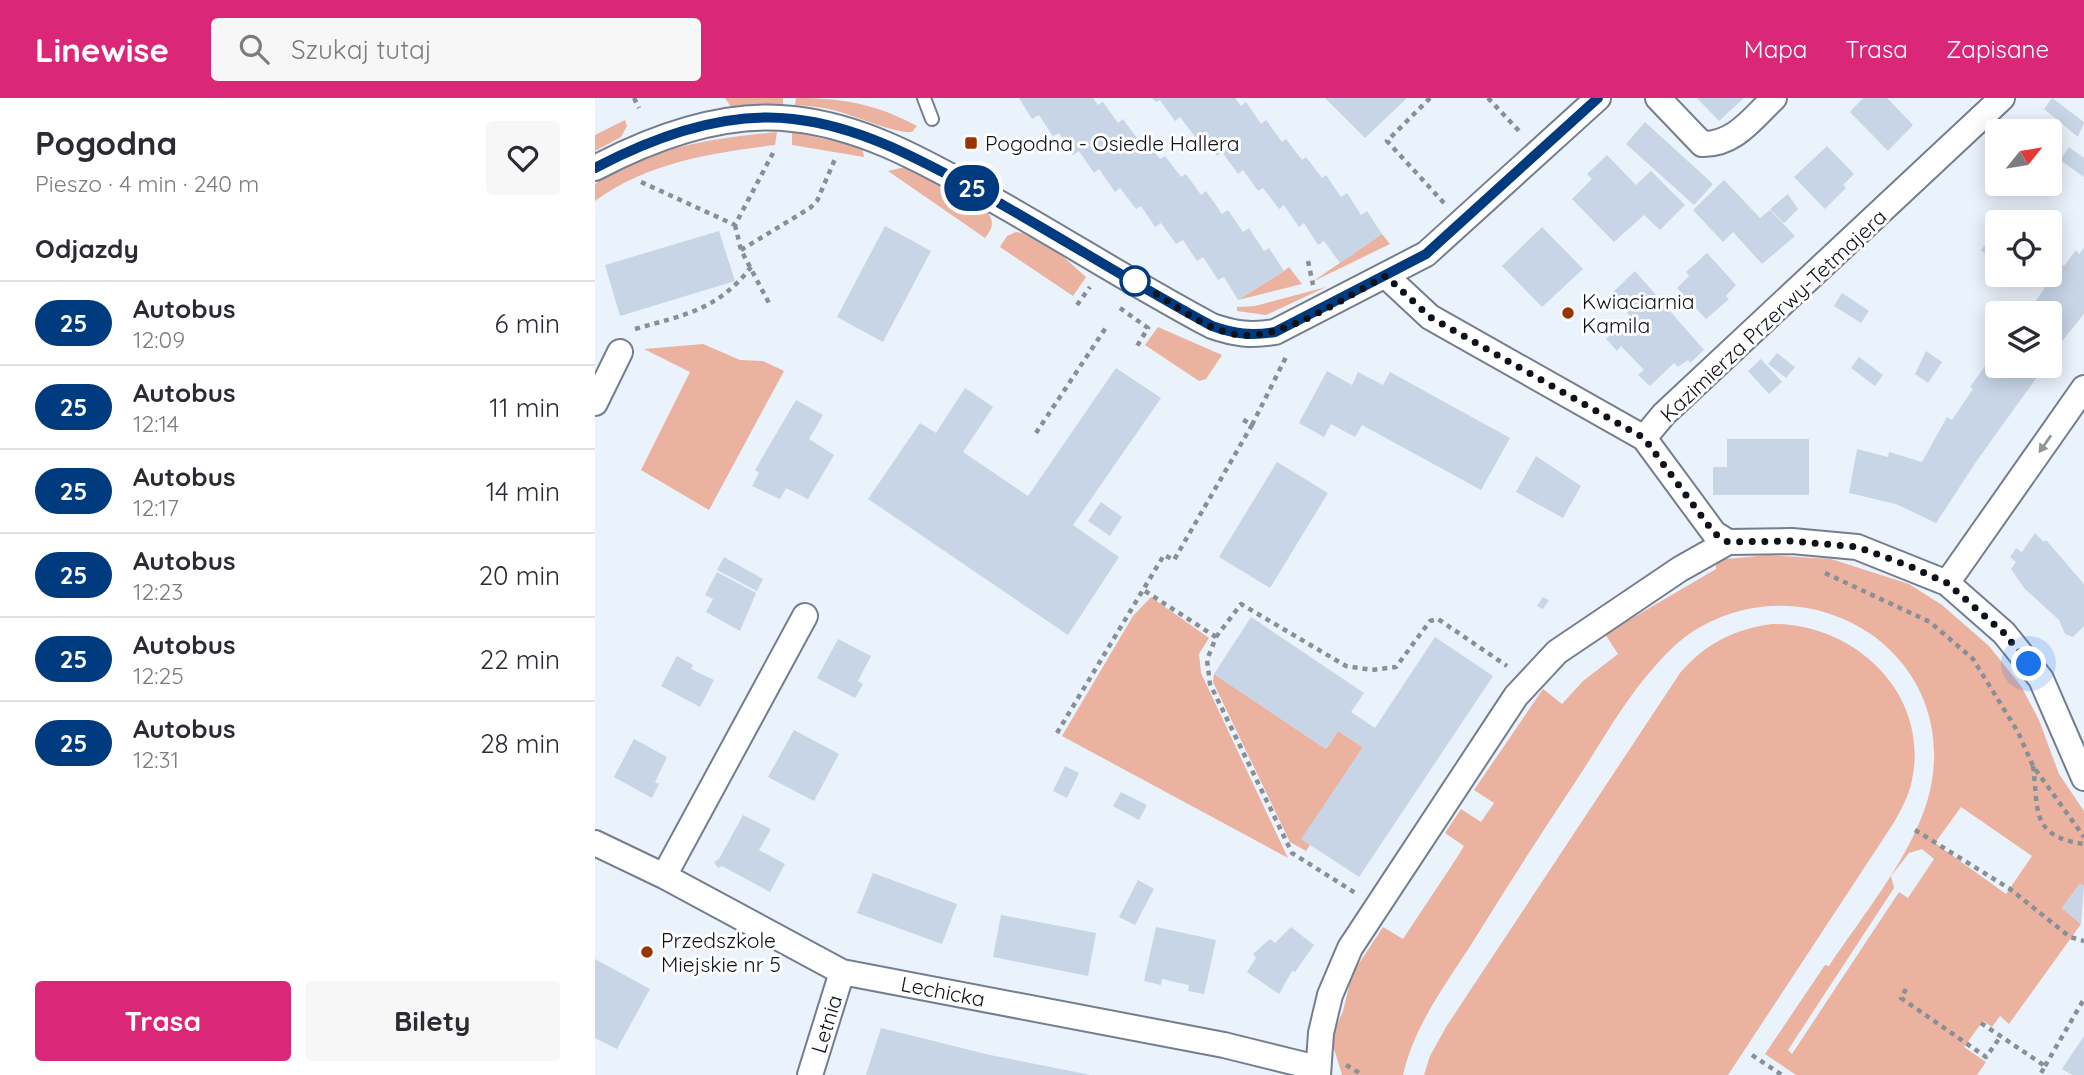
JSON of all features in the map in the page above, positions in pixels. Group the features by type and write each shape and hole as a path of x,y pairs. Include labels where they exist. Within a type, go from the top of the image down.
{"street":[{"path":"595,168 631,149 685,130 745,120 790,118 844,128 908,153 1212,326 1238,335 1282,341 1426,254 1598,98"},
{"path":"1658,98 1702,144 1720,144 1734,135 1774,98"},
{"name":"Kazimierza Przerwy-Tetmajera","path":"1386,276 1430,317 1644,438 1664,414 2003,98"},
{"path":"595,403 624,341"},
{"path":"1947,583 2084,388"},
{"path":"1644,438 1714,533 1728,542"},
{"path":"1317,1071 1329,995 1350,948 1516,696 1557,652 1597,623 1728,542 1792,541 1857,547 1947,583 2004,633 2041,679 2084,778"},
{"path":"664,876 805,616"},
{"name":"Lechicka","path":"595,844 664,876 842,972 1224,1045 1317,1071"},
{"name":"Letnia","path":"810,1075 842,972"}],"lane":[{"path":"924,98 932,119"}],"path":[{"path":"634,98 639,108"},
{"path":"1430,98 1387,141 1450,210"},
{"path":"1488,98 1526,138"},
{"path":"770,305 741,250 735,225 773,153"},
{"path":"741,250 810,208 817,201 835,159"},
{"path":"641,181 735,225"},
{"path":"1308,261 1313,286"},
{"path":"624,341 702,310 724,297 751,267"},
{"path":"1077,305 1089,286 1099,293"},
{"path":"1109,300 1148,328 1137,346"},
{"path":"1036,433 1107,326"},
{"path":"1057,733 1145,591 1164,555 1174,560 1252,425 1282,341"},
{"path":"1242,419 1252,425"},
{"path":"1816,571 1838,577 1893,602 1943,632 1973,659 1988,679 2018,732 2033,766 2084,837"},
{"path":"1145,591 1216,637"},
{"path":"1377,907 1292,853 1210,684 1207,660 1216,637 1241,604 1346,666 1372,670 1396,667 1430,621 1438,619 1529,681"},
{"path":"2033,766 2034,800 2039,822 2057,837 2084,844"},
{"path":"1915,830 2010,889 2070,937 2084,941"},
{"path":"1906,989 1901,998 1986,1057 2001,1036"},
{"path":"2040,1075 2084,999"},
{"path":"1982,1023 2045,1066"},
{"path":"1752,1055 1782,1075"}],"shaded area":[{"path":"725,98 783,98 783,104 731,107"},
{"path":"796,98 829,99 873,107 917,126 912,132 896,130 833,110 795,105"},
{"path":"625,120 627,126 621,137 595,151 595,135"},
{"path":"777,132 775,145 704,156 658,168 615,188 595,201 595,184 637,161 706,141"},
{"path":"792,132 862,147 864,157 792,145"},
{"path":"905,167 986,209 992,224 985,238 888,171"},
{"path":"1016,232 1036,237 1086,277 1073,296 1000,247 1007,236"},
{"path":"1382,234 1390,244 1312,282"},
{"path":"1289,267 1302,284 1238,300 1284,271"},
{"path":"1326,287 1266,315 1237,311 1237,307 1255,306"},
{"path":"1158,327 1222,355 1206,379 1199,381 1145,345"},
{"path":"703,344 740,360 763,361 784,371 709,510 641,470 690,372 644,349"},
{"path":"1768,555 1831,559 1909,584 1942,605 1989,646 2021,686 2039,720 2059,774 2084,811 2084,886 2080,884 2062,908 2081,924 2009,1024 2000,1016 1992,1027 1983,1021 1964,1047 1986,1062 1977,1075 1796,1075 1765,1054 1825,965 1829,966 1907,849 1928,798 1933,773 1932,728 1918,688 1895,655 1864,629 1827,613 1786,606 1744,610 1702,626 1683,638 1661,659 1623,708 1440,993 1414,1041 1403,1075 1342,1075 1331,1039 1343,1011 1352,974 1383,927 1403,939 1464,846 1445,833 1461,809 1481,822 1494,803 1474,790 1543,689 1562,704 1583,681 1618,654 1605,634 1716,569 1716,560","holes":["1961,807 2032,856 2006,894 1935,843","1922,849 1934,859 1908,898 1899,892 1792,1054 1788,1050 1894,888 1891,876 1909,853"]},
{"path":"1151,597 1209,638 1199,654 1201,673 1288,858 1062,736 1133,616"},
{"path":"1772,624 1802,627 1831,636 1857,650 1879,669 1897,692 1909,719 1915,748 1912,780 1907,797 1893,824 1728,1075 1424,1075 1430,1056 1446,1027 1680,673 1721,639"},
{"path":"1214,674 1326,749 1338,731 1363,747 1302,839 1310,845 1306,851 1290,842 1213,682"}],"building":[{"path":"1019,98 1093,98 1098,105 1103,102 1118,123 1123,119 1139,141 1144,137 1160,159 1165,156 1181,177 1186,174 1201,195 1206,191 1222,214 1228,210 1243,232 1249,228 1264,251 1269,248 1284,271 1238,300 1224,277 1218,280 1203,257 1197,261 1183,240 1176,244 1161,223 1155,227 1141,206 1136,209 1120,188 1115,192 1099,169 1094,173 1079,151 1073,155 1059,133 1053,136 1039,115 1032,119"},
{"path":"1152,98 1235,98 1241,106 1246,102 1261,124 1266,120 1282,142 1286,139 1302,160 1306,157 1322,178 1326,175 1341,197 1347,193 1361,215 1367,211 1382,234 1340,263 1324,241 1318,245 1304,223 1299,227 1284,205 1279,209 1263,188 1258,191 1243,170 1238,174 1222,152 1217,156 1201,134 1196,138 1180,117 1175,121 1160,100 1156,102"},
{"path":"1325,98 1407,98 1365,138"},
{"path":"1697,98 1744,98 1719,121"},
{"path":"1863,98 1887,98 1913,125 1888,151 1850,112"},
{"path":"2052,98 2084,122 2078,137 2062,124 2062,119 2056,119 2044,109"},
{"path":"1645,122 1713,184 1694,205 1626,144"},
{"path":"1827,146 1854,174 1843,185 1846,188 1825,209 1794,177"},
{"path":"2069,147 2084,158 2084,177 2062,161"},
{"path":"1607,155 1636,185 1651,171 1685,205 1660,230 1644,215 1614,242 1572,199 1592,179 1587,174"},
{"path":"1724,180 1760,218 1770,210 1795,236 1762,264 1733,232 1723,242 1693,210"},
{"path":"1788,194 1798,209 1784,223 1770,209"},
{"path":"885,226 931,251 883,342 837,317"},
{"path":"1542,227 1583,269 1542,307 1502,266"},
{"path":"719,231 735,281 620,316 605,265"},
{"path":"2084,248 2084,314 2062,341 2062,301 2036,301 2045,287 2062,287 2062,265 2064,266 2076,250 2079,254"},
{"path":"1707,253 1736,285 1726,296 1729,299 1706,319 1677,288 1689,276 1686,272"},
{"path":"1635,271 1704,350 1690,363 1688,360 1678,367 1674,363 1650,386 1638,375 1644,370 1621,346 1617,351 1606,339 1630,316 1611,294"},
{"path":"1842,293 1869,311 1861,323 1834,306"},
{"path":"1926,351 1942,362 1928,383 1915,374"},
{"path":"1777,353 1795,367 1786,378 1768,364"},
{"path":"1859,357 1883,375 1875,386 1851,368"},
{"path":"1761,359 1782,382 1769,394 1748,371"},
{"path":"1985,366 1985,378 2036,378 1936,523 1896,504 1849,493 1857,449 1888,457 1889,452 1922,462 1947,417 1952,420 1973,389 1970,387"},
{"path":"1116,368 1161,398 1073,525 1119,557 1068,635 868,499 920,423 936,433 965,388 993,407 963,452 1028,496"},
{"path":"1327,371 1352,385 1358,372 1383,385 1390,372 1510,438 1481,490 1362,425 1355,437 1331,424 1324,437 1299,423"},
{"path":"796,400 823,415 809,439 834,455 808,499 786,488 780,499 752,486 759,473 755,470"},
{"path":"1727,439 1809,439 1809,495 1713,495 1713,467 1727,467"},
{"path":"1536,456 1581,486 1563,518 1516,492"},
{"path":"1277,462 1328,493 1270,588 1219,557"},
{"path":"1101,502 1122,517 1110,536 1088,521"},
{"path":"2035,533 2044,542 2046,540 2084,584 2084,626 2073,637 2065,634 2059,620 2024,588 2011,569 2016,562 2010,557 2016,548 2022,552"},
{"path":"724,557 763,579 757,591 717,570"},
{"path":"717,572 756,593 740,631 706,612 713,599 705,595"},
{"path":"1543,597 1549,600 1543,609 1537,606"},
{"path":"1251,617 1364,693 1351,712 1375,728 1435,637 1493,676 1359,877 1301,839 1363,747 1338,731 1326,749 1214,674"},
{"path":"838,639 871,656 858,681 863,684 855,698 817,678"},
{"path":"677,656 693,665 691,669 714,680 700,707 661,686"},
{"path":"794,730 839,754 814,801 768,777"},
{"path":"634,739 667,757 655,782 659,784 652,798 614,777"},
{"path":"1065,766 1079,773 1067,798 1053,791"},
{"path":"1121,792 1147,805 1139,820 1113,806"},
{"path":"743,815 771,829 759,850 785,864 770,892 722,866 718,868 714,862 719,859"},
{"path":"873,873 957,904 942,944 857,913"},
{"path":"1138,880 1154,889 1135,925 1119,917"},
{"path":"2080,883 2084,886 2081,924 2062,908"},
{"path":"1001,915 1096,933 1088,976 993,957"},
{"path":"1156,927 1216,940 1204,994 1188,991 1189,985 1162,979 1161,985 1144,981"},
{"path":"1291,927 1314,945 1295,972 1292,971 1279,994 1247,972 1256,958 1253,954 1270,939 1275,943"},
{"path":"595,959 650,989 617,1049 595,1038"},
{"path":"881,1028 990,1055 1091,1075 866,1075"},
{"path":"2084,1036 2084,1075 2072,1075 2062,1069"}],"bus line":[{"name":"25","path":"595,168 631,149 685,130 745,120 790,118 844,128 908,153 1018,213 1212,326 1238,335 1257,335 1275,332 1426,254 1598,98"}],"place":[{"name":"Pogodna - Osiedle Hallera","path":"971,143"},
{"name":"Kwiaciarnia Kamila","path":"1568,313"},
{"name":"Przedszkole Miejskie nr 5","path":"647,952"}],"route":[{"path":"1135,281 1212,326 1238,335 1257,335 1275,332 1386,276 1430,317 1644,438 1714,533 1728,542 1792,541 1857,547 1907,565 1947,583 2004,633 2029,664"}]}
